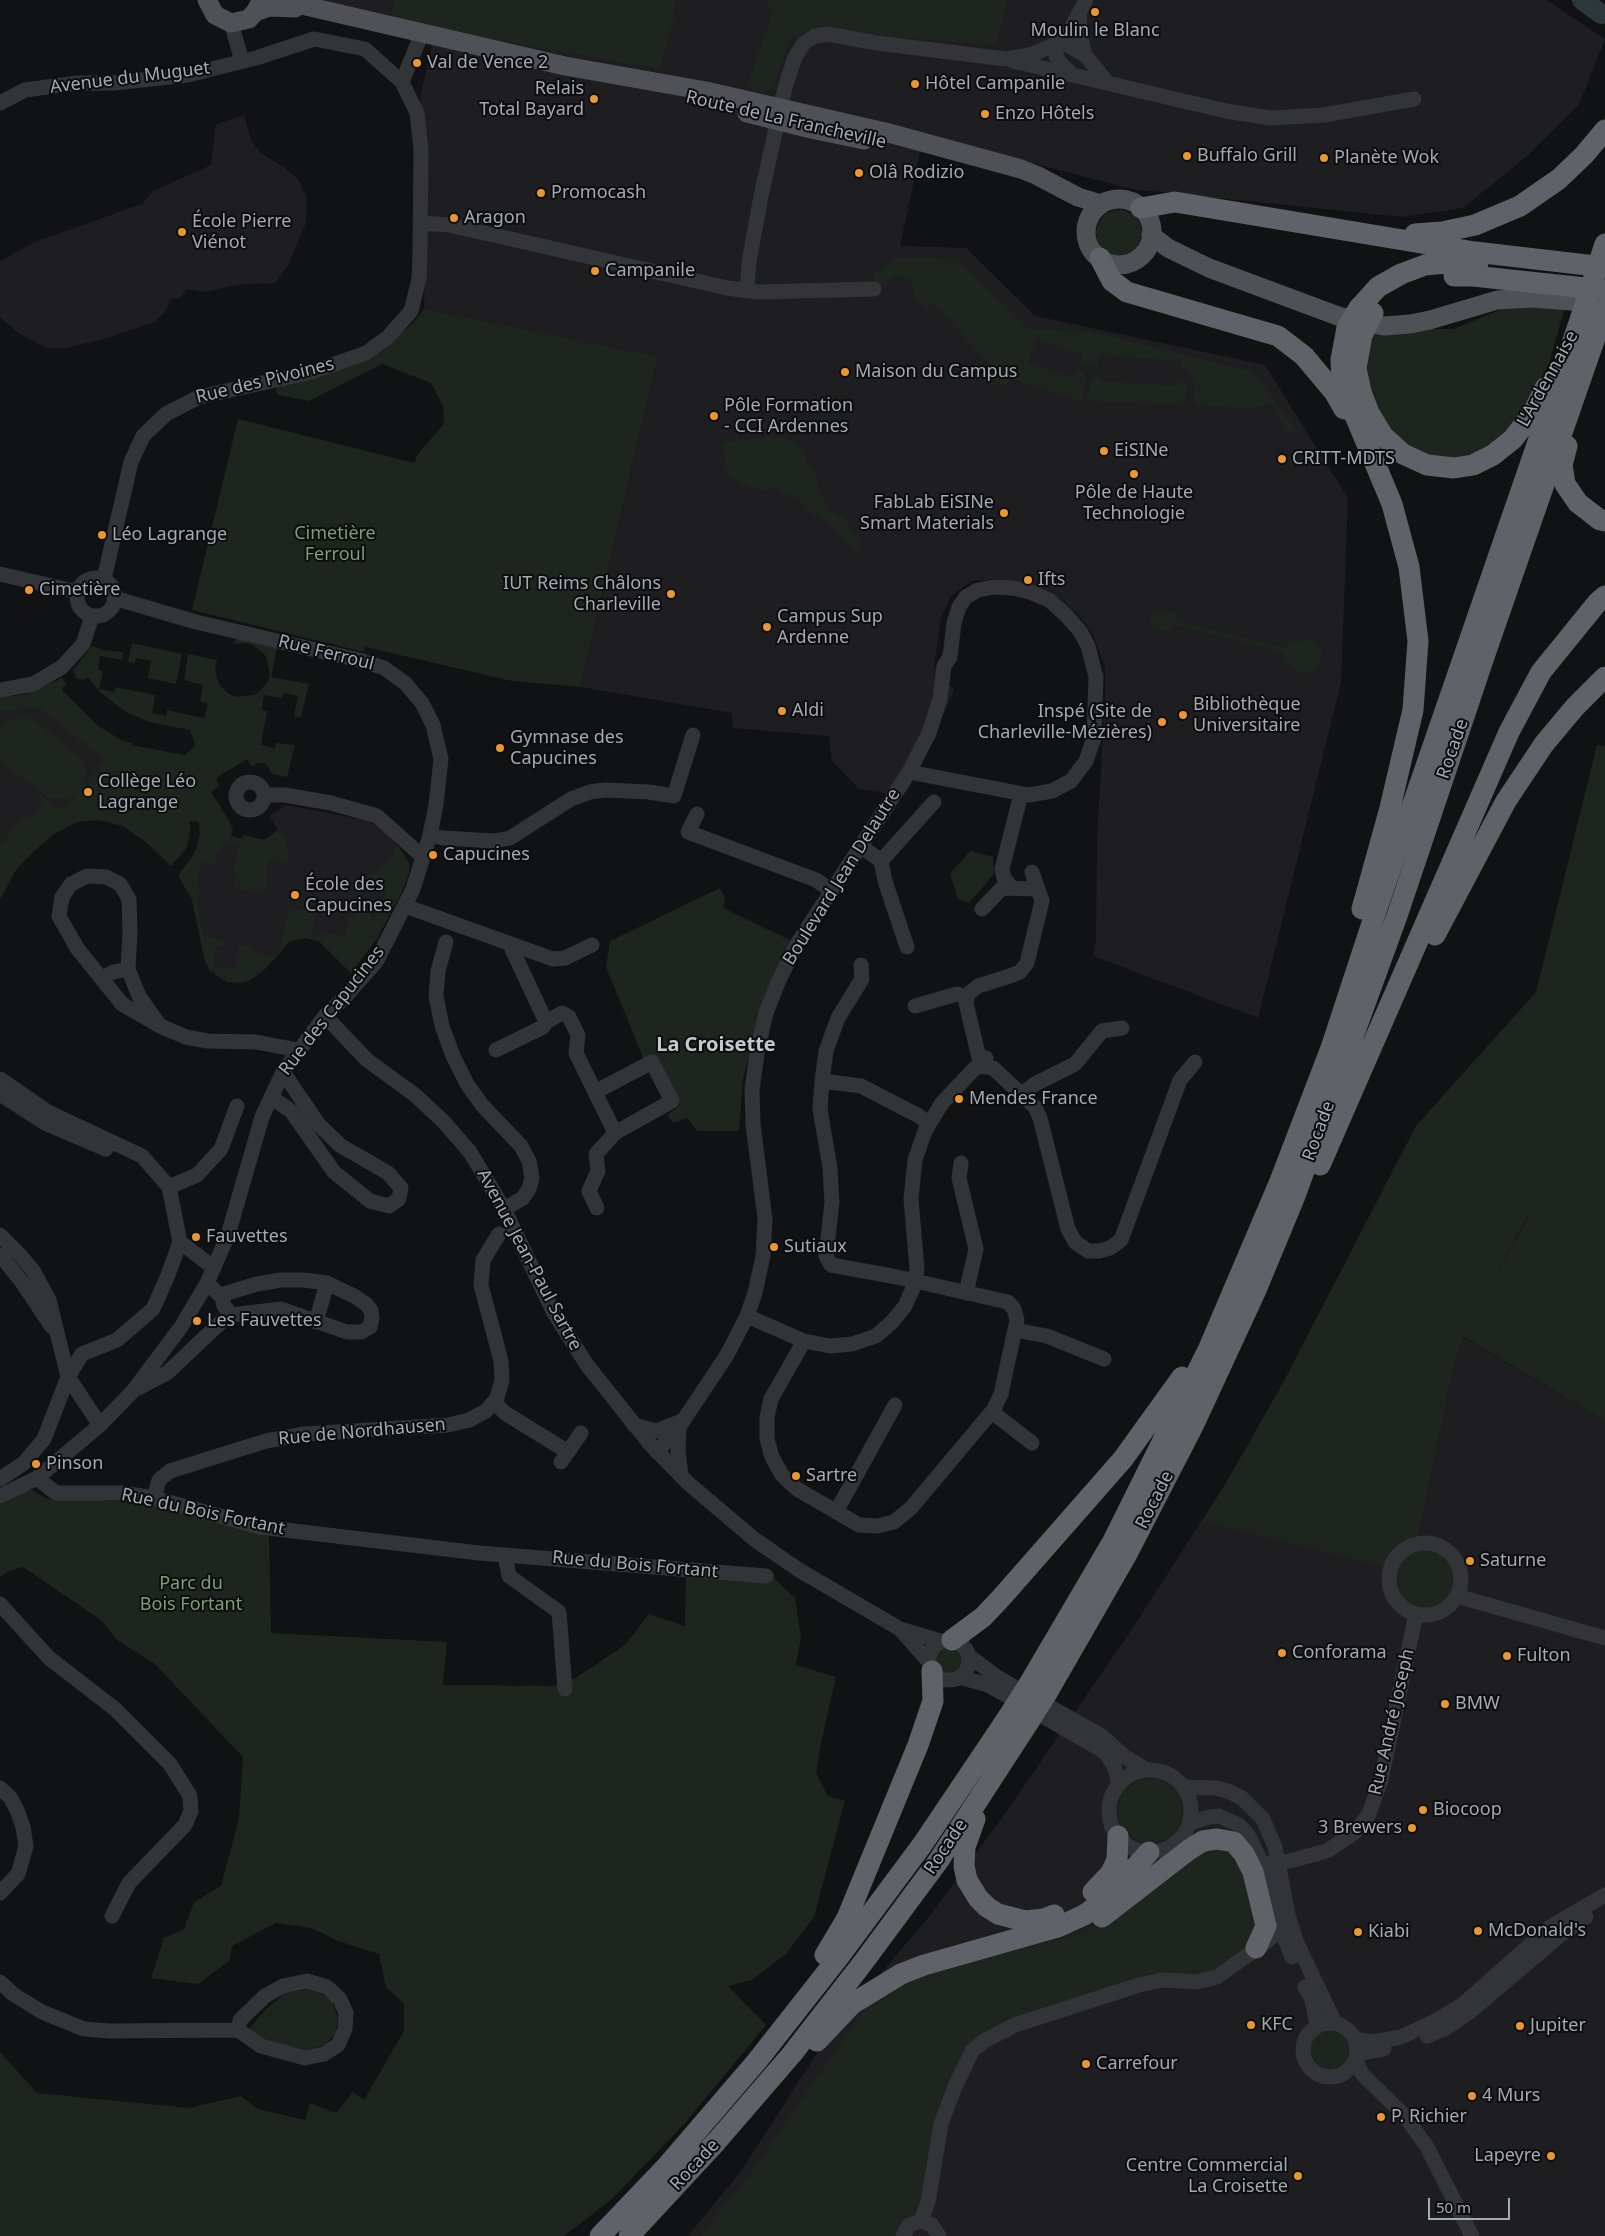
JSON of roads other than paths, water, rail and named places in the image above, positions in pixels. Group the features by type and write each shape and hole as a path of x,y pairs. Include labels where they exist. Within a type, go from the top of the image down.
{"highway":[{"path":"1347,232 1408,234 1442,232 1475,225 1520,206 1546,189 1573,167 1605,130"},
{"path":"1141,208 1174,202 1475,252 1605,267"},
{"name":"L'Ardennaise","path":"1580,383 1594,321 1605,244"},
{"path":"1100,258 1112,281 1128,292 1236,322 1278,336 1304,356 1335,393 1368,448"},
{"path":"1331,1048 1344,977 1390,808 1413,710 1418,641 1409,567 1392,504 1348,400 1342,379 1341,360 1354,331 1378,287 1401,274 1425,265 1458,262 1491,263 1605,278"},
{"path":"1366,310 1415,282 1441,277 1473,276 1605,290"},
{"path":"600,2236 666,2167 757,2061 838,1958 1020,1717 1038,1688 1226,1310 1280,1181 1331,1048 1376,908 1594,321"},
{"name":"L'Ardennaise","path":"1354,331 1356,368 1361,392 1369,413 1383,436 1403,454 1427,465 1454,468 1473,465 1513,439 1533,413 1594,321"},
{"path":"1580,383 1578,405 1562,465 1565,484 1578,503 1600,520 1605,521"},
{"name":"Rocade","path":"1038,1688 1127,1554 1193,1426 1256,1290 1295,1196 1393,925 1580,383"},
{"path":"1256,1290 1279,1255 1327,1150 1510,732 1541,672 1597,603 1605,596"},
{"path":"1327,1150 1459,888 1506,801 1562,722 1605,677"},
{"path":"946,1641 969,1629 1001,1598 1123,1459 1155,1417 1226,1310"},
{"path":"757,2061 847,1918 918,1745 933,1701 934,1689 931,1666"},
{"path":"1020,1717 965,1846 964,1866 968,1880 978,1898 998,1914 1025,1920 1044,1919 1059,1914 1076,1906 1102,1885 1111,1873 1116,1860 1118,1836"},
{"name":"Rocade","path":"629,2236 716,2142 792,2054 868,1956 939,1860 1020,1717"},
{"path":"1019,1938 1057,1935 1094,1923 1125,1901 1190,1849 1203,1841 1217,1839 1234,1842 1244,1854 1253,1872 1266,1926 1256,1948"},
{"path":"716,2142 772,2089 852,2004 901,1974 924,1965 1058,1927 1084,1915 1106,1900 1149,1852"}],"main road":[{"path":"207,0 215,15 222,21 231,23 240,22 258,6 279,6 341,15"},
{"path":"280,0 341,15"},
{"name":"Route de La Francheville","path":"341,15 779,114 883,144 975,157 1028,172 1050,182 1063,191 1101,204"},
{"name":"Route de La Francheville","path":"1063,191 1081,215 1086,227"},
{"path":"1118,199 1134,202 1141,208 1151,225 1152,235 1146,250 1132,262 1121,264 1110,263 1100,258 1089,245 1086,227 1089,218 1101,204 1118,199"},
{"path":"1152,235 1168,248 1192,261 1338,316 1384,326 1430,320 1498,300 1531,298 1605,304"},
{"path":"1141,256 1153,255 1192,261"}],"street":[{"path":"1006,60 1033,54 1056,44 1069,32 1083,6"},
{"path":"1083,6 1081,39 1085,55"},
{"path":"231,23 242,61"},
{"path":"402,82 422,33"},
{"path":"747,291 749,262 761,196 779,114 795,57 804,43 822,35 828,34 1006,60 1106,81 1226,111 1274,119 1324,115 1414,99"},
{"name":"Avenue du Muguet","path":"0,103 25,90 77,83 114,83 188,75 314,39 365,49 402,82 417,113 421,145 421,223"},
{"path":"1056,44 1064,44 1085,55 1106,81"},
{"path":"1056,44 1056,56 1061,64 1071,73"},
{"path":"421,223 449,225 747,291 874,289"},
{"name":"Rue des Pivoines","path":"104,579 131,462 144,436 166,414 188,401 210,394 312,372 366,353 388,337 411,311 419,278 421,223"},
{"path":"0,574 78,592"},
{"path":"104,579 113,590 114,598 111,608 106,613 92,616 82,610 78,604 78,592 86,581 104,579"},
{"name":"Boulevard Jean Delautre","path":"657,1452 681,1424 727,1355 747,1316 755,1294 763,1256 765,1219 753,1124 752,1089 758,1048 766,1013 779,980 797,944 910,772 929,733 940,698 944,666 950,657 954,623 960,607 966,597 978,590 994,587 1030,592 1049,600 1065,614 1080,631 1088,646 1096,677 1094,738 1086,761 1071,781 1052,792 1021,794"},
{"name":"Rue Ferroul","path":"114,598 196,622 363,661 384,668 405,683 422,703 433,724 441,759 430,835"},
{"path":"0,690 33,684 62,667 82,644 92,616"},
{"path":"430,835 451,839 494,840 510,838 571,799 590,792 605,790 649,792 674,796 693,735"},
{"path":"910,772 1021,794 1002,869 1004,878 1012,888"},
{"path":"264,795 285,795 377,816 423,857"},
{"path":"881,861 934,802"},
{"path":"697,814 688,832 816,880 832,891"},
{"name":"Rue des Capucines","path":"37,1478 100,1425 133,1391 167,1348 207,1283 228,1235 262,1117 282,1072 324,1016 343,999 376,962 413,889 430,835"},
{"path":"861,846 881,861 885,880 907,947"},
{"path":"982,1066 968,1018 968,994 978,986 1020,972 1027,963 1042,901 1032,872"},
{"path":"160,1026 139,996 128,969 129,899 120,884 106,877 87,876 71,884 62,897 59,916 77,948 122,1004 160,1026 186,1037 208,1041 256,1042 298,1050"},
{"path":"982,909 1002,888 1038,888"},
{"path":"405,906 553,959 565,958 592,945"},
{"path":"446,942 438,971 436,996 442,1026 453,1056 467,1084 482,1105 521,1146 530,1161 532,1178 529,1189 523,1198 504,1209"},
{"path":"512,945 512,949 546,1022"},
{"path":"804,1341 771,1399 767,1417 767,1439 772,1457 782,1475 797,1489 859,1525 877,1526 894,1522 912,1508 992,1412 1001,1394 1017,1320 1014,1309 1008,1302 914,1281 831,1266 826,1256 832,1202 830,1168 820,1109 822,1081 826,1052 838,1018 862,979 860,965"},
{"path":"102,979 113,972 128,969"},
{"path":"915,1006 957,994 967,998"},
{"path":"496,1050 543,1028 546,1022 562,1013 569,1017 578,1035 576,1053 615,1134"},
{"name":"Avenue Jean-Paul Sartre","path":"324,1016 367,1060 415,1095 444,1122 470,1152 504,1209 554,1313 587,1365 657,1452 720,1512 776,1555 900,1629 946,1641"},
{"path":"1022,1094 1035,1084 1075,1064 1102,1031 1122,1028"},
{"path":"982,1066 989,1052"},
{"path":"595,1092 652,1062 672,1101 615,1134 596,1154 598,1171 589,1191 597,1208"},
{"path":"747,1316 804,1341 830,1346 852,1344 876,1336 892,1322 905,1306 917,1270 910,1199 915,1160 929,1124 942,1103 974,1069 982,1066 993,1068 1035,1107 1040,1118 1068,1229 1075,1242 1088,1250 1099,1251 1110,1248 1121,1240 1180,1080 1194,1062"},
{"path":"271,1097 292,1111 334,1172 370,1201 389,1206 399,1199 401,1188 388,1173 341,1146 319,1126 282,1072"},
{"path":"0,1079 48,1112 142,1156 169,1187 180,1242 153,1309 117,1340 82,1354 68,1377 44,1439 24,1463 0,1479"},
{"path":"822,1081 861,1086 919,1116 929,1124"},
{"path":"0,1094 45,1123 132,1161 169,1187"},
{"path":"169,1187 197,1175 221,1149 237,1106"},
{"path":"961,1163 959,1178 976,1249 966,1293"},
{"path":"498,1234 483,1260 481,1285 501,1361 502,1380 494,1402 505,1413 565,1457 581,1433"},
{"path":"0,1235 34,1272 49,1300 68,1377 100,1425"},
{"path":"180,1242 214,1268"},
{"path":"0,1255 22,1282 58,1336"},
{"path":"133,1391 167,1372 232,1314 281,1309 347,1332 361,1332 370,1327 372,1318 371,1310 366,1304 326,1283 281,1280 227,1293 222,1297"},
{"path":"207,1283 222,1297 224,1306 232,1314"},
{"path":"316,1322 326,1283"},
{"path":"248,1288 250,1312"},
{"path":"1015,1330 1047,1336 1104,1359"},
{"name":"Rue de Nordhausen","path":"154,1498 159,1480 170,1471 266,1441 305,1434 448,1426 469,1420 486,1411 494,1402"},
{"path":"836,1512 895,1405"},
{"path":"992,1412 1032,1443"},
{"path":"634,1425 656,1431 681,1424 678,1451 681,1476"},
{"path":"0,1496 37,1478"},
{"name":"Rue du Bois Fortant","path":"37,1478 56,1493 123,1493 154,1498 260,1527 505,1555 766,1576"},
{"path":"1428,1542 1439,1545 1457,1561 1461,1572 1461,1584 1457,1596 1450,1605 1440,1612 1428,1615 1416,1614 1405,1609 1396,1601 1391,1591 1390,1567 1405,1548 1428,1542"},
{"path":"505,1555 509,1576 559,1612 565,1688"},
{"path":"1457,1596 1605,1638"},
{"path":"0,1604 49,1658 122,1716 170,1764 190,1796 191,1811 185,1825 129,1883 112,1916"},
{"name":"Rue André Joseph","path":"1262,1863 1278,1864 1327,1851 1354,1832 1369,1814 1382,1780 1416,1614"},
{"name":"Avenue Jean-Paul Sartre","path":"900,1629 931,1666"},
{"path":"1119,1784 1114,1766 1107,1755 1100,1749 988,1685 959,1677 947,1680 936,1675 931,1666 932,1650 946,1641 963,1645 969,1656 997,1677 1102,1736 1125,1757 1147,1770 1168,1774 1184,1787 1190,1798 1192,1811 1190,1823 1178,1841 1170,1847 1149,1852 1131,1848 1118,1836 1109,1815 1110,1804 1119,1784 1131,1774 1147,1770"},
{"path":"959,1677 968,1668 969,1656"},
{"path":"1184,1787 1217,1788 1230,1792 1242,1798 1263,1819 1270,1831 1288,1914 1296,1940 1335,2023"},
{"path":"0,1788 10,1797 17,1810 23,1827 26,1846 18,1874 0,1893"},
{"path":"1190,1823 1219,1816 1239,1824 1248,1835 1262,1863 1275,1915 1296,1969 1312,2000 1317,2026"},
{"path":"1356,2051 1406,2045 1446,2028 1550,1927 1605,1895"},
{"path":"1466,2008 1578,1921 1605,1906"},
{"path":"921,2221 928,2202 941,2124 954,2088 972,2051 984,2041 1015,2025 1139,1985 1163,1980 1196,1982 1217,1977 1269,1940 1275,1930 1275,1915"},
{"path":"0,1982 13,1994 42,2012 84,2029 110,2031 238,2030 261,2046 305,2058 324,2054 338,2045 345,2029 346,2013 340,1999 328,1988 307,1981 283,1986 265,1996 240,2020 238,2030"},
{"path":"1356,2051 1350,2068 1343,2074 1325,2077 1314,2072 1306,2063 1302,2048 1305,2039 1317,2026 1335,2023 1343,2026 1356,2051 1363,2075 1405,2116 1427,2147 1472,2236"},
{"path":"1343,2074 1376,2088"},
{"path":"903,2236 909,2225 921,2221 932,2225 939,2236"}],"waterway":[{"path":"1582,0 1601,14"}],"place":[{"name":"Moulin le Blanc","path":"1095,12"},
{"name":"Val de Vence 2","path":"417,63"},
{"name":"Hôtel Campanile","path":"915,84"},
{"name":"Relais Total Bayard","path":"594,99"},
{"name":"Enzo Hôtels","path":"985,114"},
{"name":"Buffalo Grill","path":"1187,156"},
{"name":"Planète Wok","path":"1324,158"},
{"name":"Olâ Rodizio","path":"859,173"},
{"name":"Promocash","path":"541,193"},
{"name":"Aragon","path":"454,218"},
{"name":"École Pierre Viénot","path":"182,232"},
{"name":"Campanile","path":"595,271"},
{"name":"Maison du Campus","path":"845,372"},
{"name":"Pôle Formation - CCI Ardennes","path":"714,416"},
{"name":"EiSINe","path":"1104,451"},
{"name":"CRITT-MDTS","path":"1282,459"},
{"name":"Pôle de Haute Technologie","path":"1134,474"},
{"name":"FabLab EiSINe Smart Materials","path":"1004,513"},
{"name":"Léo Lagrange","path":"102,535"},
{"name":"Ifts","path":"1028,580"},
{"name":"Cimetière","path":"29,590"},
{"name":"IUT Reims Châlons Charleville","path":"671,594"},
{"name":"Campus Sup Ardenne","path":"767,627"},
{"name":"Aldi","path":"782,711"},
{"name":"Bibliothèque Universitaire","path":"1183,715"},
{"name":"Inspé (Site de Charleville-Mézières)","path":"1162,722"},
{"name":"Gymnase des Capucines","path":"500,748"},
{"name":"Collège Léo Lagrange","path":"88,792"},
{"name":"Capucines","path":"433,855"},
{"name":"École des Capucines","path":"295,895"},
{"name":"Mendes France","path":"959,1099"},
{"name":"Fauvettes","path":"196,1237"},
{"name":"Sutiaux","path":"774,1247"},
{"name":"Les Fauvettes","path":"197,1321"},
{"name":"Pinson","path":"36,1464"},
{"name":"Sartre","path":"796,1476"},
{"name":"Saturne","path":"1470,1561"},
{"name":"Conforama","path":"1282,1653"},
{"name":"Fulton","path":"1507,1656"},
{"name":"BMW","path":"1445,1704"},
{"name":"Biocoop","path":"1423,1810"},
{"name":"3 Brewers","path":"1412,1828"},
{"name":"McDonald's","path":"1478,1931"},
{"name":"Kiabi","path":"1358,1932"},
{"name":"KFC","path":"1251,2025"},
{"name":"Jupiter","path":"1520,2026"},
{"name":"Carrefour","path":"1086,2064"},
{"name":"4 Murs","path":"1472,2096"},
{"name":"P. Richier","path":"1381,2117"},
{"name":"Lapeyre","path":"1551,2156"},
{"name":"Centre Commercial La Croisette","path":"1298,2176"}],"district":[{"name":"La Croisette","path":"716,1045"}],"park label":[{"name":"Cimetière Ferroul","path":"335,544"},
{"name":"Parc du Bois Fortant","path":"191,1594"}]}
